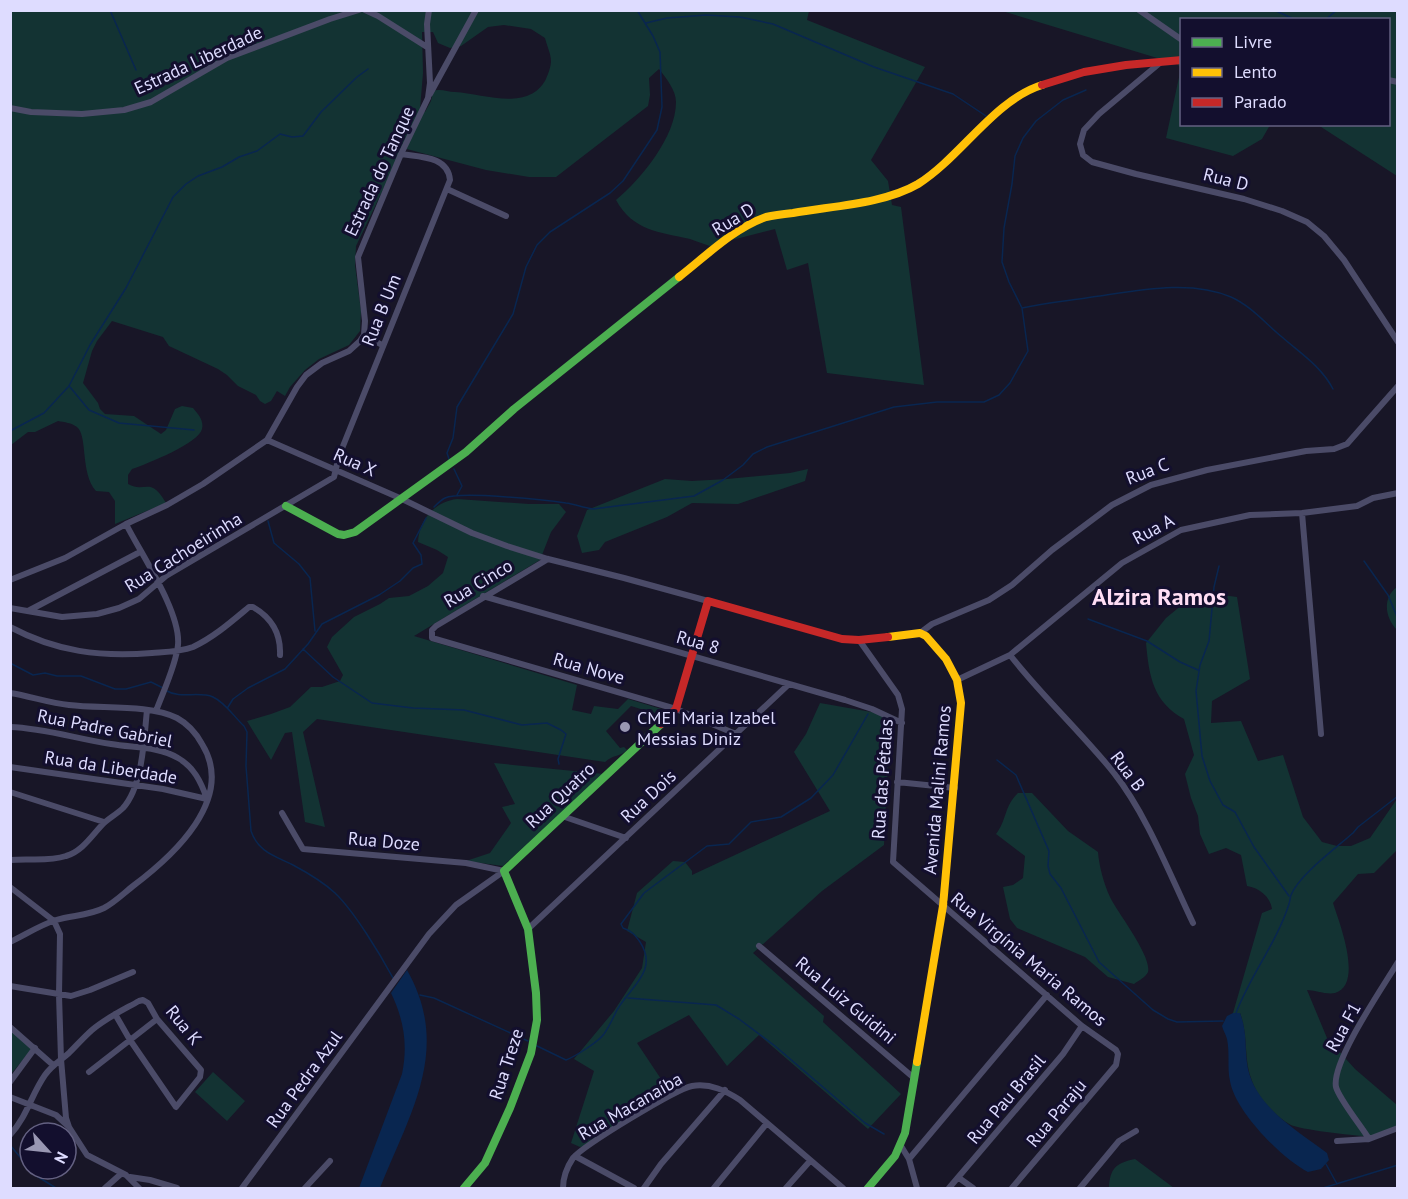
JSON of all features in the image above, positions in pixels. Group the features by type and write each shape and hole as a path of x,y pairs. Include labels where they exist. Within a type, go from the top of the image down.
{"street":[{"name":"Estrada Liberdade","path":"10,108 31,112 82,114 124,110 151,102 227,58 359,10"},
{"path":"364,10 378,16 427,47"},
{"name":"Estrada do Tanque","path":"364,334 365,321 358,257 401,154 428,98 430,82 427,24 429,10"},
{"path":"428,98 476,10"},
{"path":"1139,10 1180,39"},
{"name":"Rua D","path":"402,499 466,452 514,409 746,226 767,217 897,195 935,171 1011,99 1029,89 1084,72 1180,60"},
{"name":"Rua D","path":"1162,61 1099,114 1084,130 1080,144 1083,154 1092,162 1244,199 1282,211 1306,222 1324,236 1344,260 1398,342"},
{"path":"401,154 443,164 449,174 447,189 506,216"},
{"name":"Rua B Um","path":"337,470 339,456 382,345 447,189"},
{"path":"10,580 65,558 126,524 167,505 267,440 297,387 306,375 322,363 349,351 360,342 364,334 382,345"},
{"name":"Rua C","path":"920,633 932,624 989,600 1012,585 1052,550 1112,505 1142,489 1173,478 1207,470 1305,451 1334,449 1347,444 1398,386"},
{"name":"Rua X","path":"267,440 402,499 472,533 548,559"},
{"name":"Rua Cachoeirinha","path":"10,608 62,617 111,611 139,599 158,582 332,480 337,470"},
{"name":"Rua A","path":"957,680 1010,655 1122,563 1172,534 1211,522 1250,515 1302,513 1357,506 1373,498 1398,493"},
{"path":"286,506 344,535 355,532 402,499"},
{"path":"1302,513 1321,734"},
{"path":"126,524 158,582 177,631 177,651 156,711"},
{"path":"27,612 140,552"},
{"path":"548,559 829,636 859,640 920,633"},
{"name":"Rua Cinco","path":"432,638 432,630 436,626 548,559"},
{"name":"Rua 8","path":"483,596 872,709 902,723"},
{"path":"676,709 708,602"},
{"path":"10,627 47,644 85,652 128,655 177,651 191,647 212,636 253,607 270,621 279,634 280,655"},
{"name":"Avenida Malini Ramos","path":"901,1146 943,906 961,703 957,680 936,647 920,633"},
{"name":"Rua Nove","path":"432,638 676,709 736,734"},
{"name":"Rua das Pétalas","path":"859,640 898,695 902,709 893,862"},
{"name":"Rua B","path":"1010,655 1030,681 1113,772 1128,794 1193,923"},
{"name":"Rua Dois","path":"528,929 789,684"},
{"path":"10,693 69,705 156,711 184,723 198,737 211,769 210,790 200,818 188,835 151,873 103,908 86,915 54,921 10,942"},
{"name":"Rua Quatro","path":"390,985 429,934 456,905 504,871 676,709"},
{"path":"10,860 51,860 70,855 80,848 104,822 123,808 135,784 143,748 147,710"},
{"name":"Rua Padre Gabriel","path":"10,728 36,730 170,754 186,764 198,778 207,799"},
{"name":"Rua da Liberdade","path":"10,767 135,784 207,799"},
{"path":"897,782 955,788"},
{"path":"10,792 104,822"},
{"name":"Rua Doze","path":"282,813 303,849 466,863 504,871"},
{"path":"562,816 626,837"},
{"name":"Rua Virgínia Maria Ramos","path":"893,862 1082,1026 1116,1050 1118,1054"},
{"name":"Rua Treze","path":"464,1188 491,1152 531,1053 537,1020 528,929 504,871"},
{"path":"10,887 54,921 61,940 59,995 61,1059 68,1121"},
{"name":"Rua Luiz Guidini","path":"759,946 914,1078"},
{"name":"Rua F1","path":"1369,1138 1338,1092 1337,1072 1347,1048 1398,962"},
{"path":"10,986 59,995 77,995 133,972"},
{"name":"Rua Pedra Azul","path":"242,1188 390,985"},
{"path":"909,1159 1047,995"},
{"name":"Rua K","path":"115,1014 139,1001 146,1001 157,1019 200,1067 201,1074 176,1107 130,1040"},
{"path":"10,1135 31,1106 37,1089 53,1065 93,1029 115,1014 130,1040"},
{"path":"89,1072 157,1019"},
{"name":"Rua Pau Brasil","path":"949,1188 1063,1054 1082,1026"},
{"path":"10,1027 53,1065"},
{"path":"10,1082 35,1048"},
{"name":"Rua Paraju","path":"1012,1188 1116,1065 1118,1054"},
{"name":"Rua Macanaíba","path":"563,1188 568,1167 575,1156 605,1135 682,1089 701,1085 724,1090 740,1100 843,1188"},
{"path":"644,1188 661,1164 724,1090"},
{"path":"10,1097 56,1115 62,1121"},
{"path":"714,1188 767,1124"},
{"path":"1337,1141 1369,1138 1398,1128"},
{"path":"1080,1188 1119,1141 1136,1131"},
{"path":"78,1141 87,1155 129,1177 139,1188"},
{"path":"868,1188 889,1165 901,1146 909,1159 917,1188"},
{"path":"575,1156 634,1188"},
{"path":"305,1188 330,1161"},
{"path":"786,1188 810,1161"},
{"path":"105,1188 122,1173"},
{"path":"129,1177 177,1188"},
{"path":"959,1178 973,1188"}],"green space":[{"path":"11,11 809,11 807,20 925,67 871,160 888,181 892,205 901,207 924,385 827,373 808,263 787,270 775,229 728,241 718,249 690,239 657,232 639,224 623,210 616,200 636,181 664,143 674,115 676,102 674,93 659,69 649,78 648,106 556,177 529,177 486,170 403,148 356,246 355,265 361,311 360,331 349,345 319,359 305,370 285,396 277,391 271,401 265,404 256,395 238,386 218,369 169,346 163,337 112,321 92,351 83,383 100,409 105,414 134,416 161,434 166,430 175,409 182,406 193,408 201,420 202,429 199,435 172,452 132,469 128,475 128,484 134,487 151,487 166,503 115,524 115,501 109,492 96,491 91,483 80,432 77,427 70,424 58,421 35,432 28,432 11,445","holes":["504,25 531,29 545,38 551,58 546,79 538,89 529,95 505,99 436,90 433,91 425,112 420,109 423,73 422,32 433,32 438,43 450,48 461,46 488,27"]},
{"path":"1002,11 1397,11 1397,176 1320,126 1390,126 1390,18 1180,18 1180,67 1177,64"},
{"path":"1180,73 1180,126 1269,126 1262,139 1233,156 1166,138"},
{"path":"808,469 805,481 738,504 692,503 667,517 605,542 599,550 582,553 577,536 587,510 665,479 692,481 727,479"},
{"path":"457,499 559,504 566,512 551,532 540,560 414,636 577,685 572,710 591,714 594,706 618,709 628,699 668,711 663,716 631,706 606,731 620,748 624,747 627,750 605,762 317,719 303,732 325,827 305,822 292,732 285,733 271,760 247,721 290,707 311,687 322,687 340,681 343,675 327,647 332,637 354,617 389,598 409,596 428,586 443,573 448,557 418,542 419,534 429,513 441,504"},
{"path":"1397,587 1397,630 1390,620 1387,602"},
{"path":"1215,594 1237,597 1250,679 1212,701 1211,723 1241,721 1258,761 1283,755 1303,817 1322,842 1337,846 1351,846 1370,838 1397,799 1397,850 1374,873 1358,874 1333,903 1347,952 1348,978 1343,987 1335,993 1307,990 1327,1038 1355,1069 1397,1105 1397,1131 1359,1136 1296,1127 1279,1117 1268,1106 1259,1094 1249,1073 1243,1022 1240,1013 1233,1013 1262,913 1272,909 1263,893 1247,886 1241,855 1226,848 1209,854 1200,834 1198,816 1185,774 1194,755 1184,719 1165,705 1154,687 1146,643 1166,618 1188,600"},
{"path":"820,703 877,713 890,719 884,845 822,891 753,953 824,1016 823,1022 901,1094 868,1129 759,1035 727,1066 689,1015 637,1043 669,1091 587,1146 580,1147 571,1143 594,1071 574,1059 614,1011 642,968 646,942 627,931 637,893 673,861 685,862 692,871 692,875 830,811 794,752 806,734"},
{"path":"494,763 604,774 503,866 466,861 490,853 511,823 502,807 515,804"},
{"path":"1018,793 1032,793 1068,831 1098,852 1102,875 1110,897 1140,945 1148,965 1147,974 1134,984 1108,977 1085,957 1017,928 1010,919 1003,887 1013,885 1023,878 1025,856 996,834 1010,803"},
{"path":"11,1028 33,1048 11,1074"},
{"path":"213,1072 245,1101 227,1121 195,1092"},
{"path":"1135,1159 1174,1188 1109,1188 1115,1168 1123,1162"}],"water":[{"path":"407,970 420,999 426,1027 426,1054 422,1080 414,1107 380,1188 359,1188 402,1074 405,1053 404,1033 391,993"},
{"path":"1240,1013 1245,1034 1248,1069 1253,1083 1269,1107 1291,1127 1327,1153 1329,1160 1321,1169 1308,1172 1285,1156 1261,1133 1240,1106 1230,1081 1227,1037 1222,1026 1227,1016"}],"waterway":[{"path":"110,10 136,70"},
{"path":"449,459 447,453 453,438 457,407 513,314 526,267 537,245 550,232 610,193 623,181 657,130 662,107 660,52 637,10"},
{"path":"1274,10 1292,18"},
{"path":"1327,18 1337,10"},
{"path":"646,23 667,18 706,15 740,17 773,24 874,67 953,94 986,116"},
{"path":"10,431 44,413 69,386 90,345 126,288 173,197 198,176 257,151 280,134 292,137 303,136 321,112 368,69"},
{"path":"434,507 445,498 467,495 541,500 593,509 694,496 723,480 753,454 767,447 894,407 937,402 984,402 999,395 1010,383 1028,351 1022,308 1002,262 1004,228 1015,156 1023,138 1036,121 1063,100 1086,90"},
{"path":"1022,308 1159,288 1197,288 1214,291 1231,297 1251,310 1316,367 1333,389"},
{"path":"70,387 89,410 119,423 194,430"},
{"path":"454,469 462,486 457,495"},
{"path":"228,707 233,699 248,688 285,669 308,644 322,624 379,595 400,581 413,568 422,564 421,555 413,543 426,518"},
{"path":"268,521 274,543 299,564 310,578 315,631"},
{"path":"1364,561 1388,595 1398,619"},
{"path":"1219,566 1214,587 1209,641 1200,665 1196,691 1202,756 1210,781 1223,805 1235,812 1254,847 1289,896"},
{"path":"1088,619 1147,641 1180,662 1198,670"},
{"path":"303,649 333,677 372,703 413,708 464,710 522,725 547,723 566,734 558,759 559,764"},
{"path":"10,663 33,675 45,673 57,676 81,676 115,689 126,689 151,682 163,688"},
{"path":"167,691 213,697 226,706 244,726 247,732 246,766 251,831 254,838 263,849 309,874 335,893 358,921 393,978"},
{"path":"535,1045 566,1060 601,1037 644,970 645,952 640,942 621,924 644,893 707,846 729,844 751,822 781,817 811,798 833,775 868,714"},
{"path":"997,760 1016,775 1049,851 1050,874 1061,888 1099,962 1153,1010 1168,1019 1177,1022 1223,1021"},
{"path":"1236,1013 1278,932 1295,887 1358,827 1398,796"},
{"path":"420,995 434,998 528,1041"},
{"path":"628,998 716,1005 775,1046 865,1123 884,1134"},
{"path":"10,1145 18,1155"},
{"path":"1326,1164 1337,1184"},
{"path":"1323,1188 1398,1165"},
{"path":"45,1181 56,1188"}],"traffic: fast":[{"path":"286,506 338,534 355,532 466,452 514,409 679,277"},
{"path":"464,1188 485,1163 510,1108 531,1053 537,1020 528,929 504,871 661,724"},
{"path":"868,1188 895,1156 905,1133 917,1062"}],"traffic: slow":[{"path":"679,277 732,235 766,217 874,200 918,184 934,173 1008,103 1042,85"},
{"path":"888,637 920,633 926,636 946,659 957,680 961,703 943,906 917,1062"}],"traffic: jam":[{"path":"1042,85 1084,72 1126,65 1180,60"},
{"path":"661,724 676,709 708,601 842,639 888,637"}],"place":[{"name":"CMEI Maria Izabel Messias Diniz","path":"625,727"}],"district":[{"name":"Alzira Ramos","path":"1159,596"}]}
